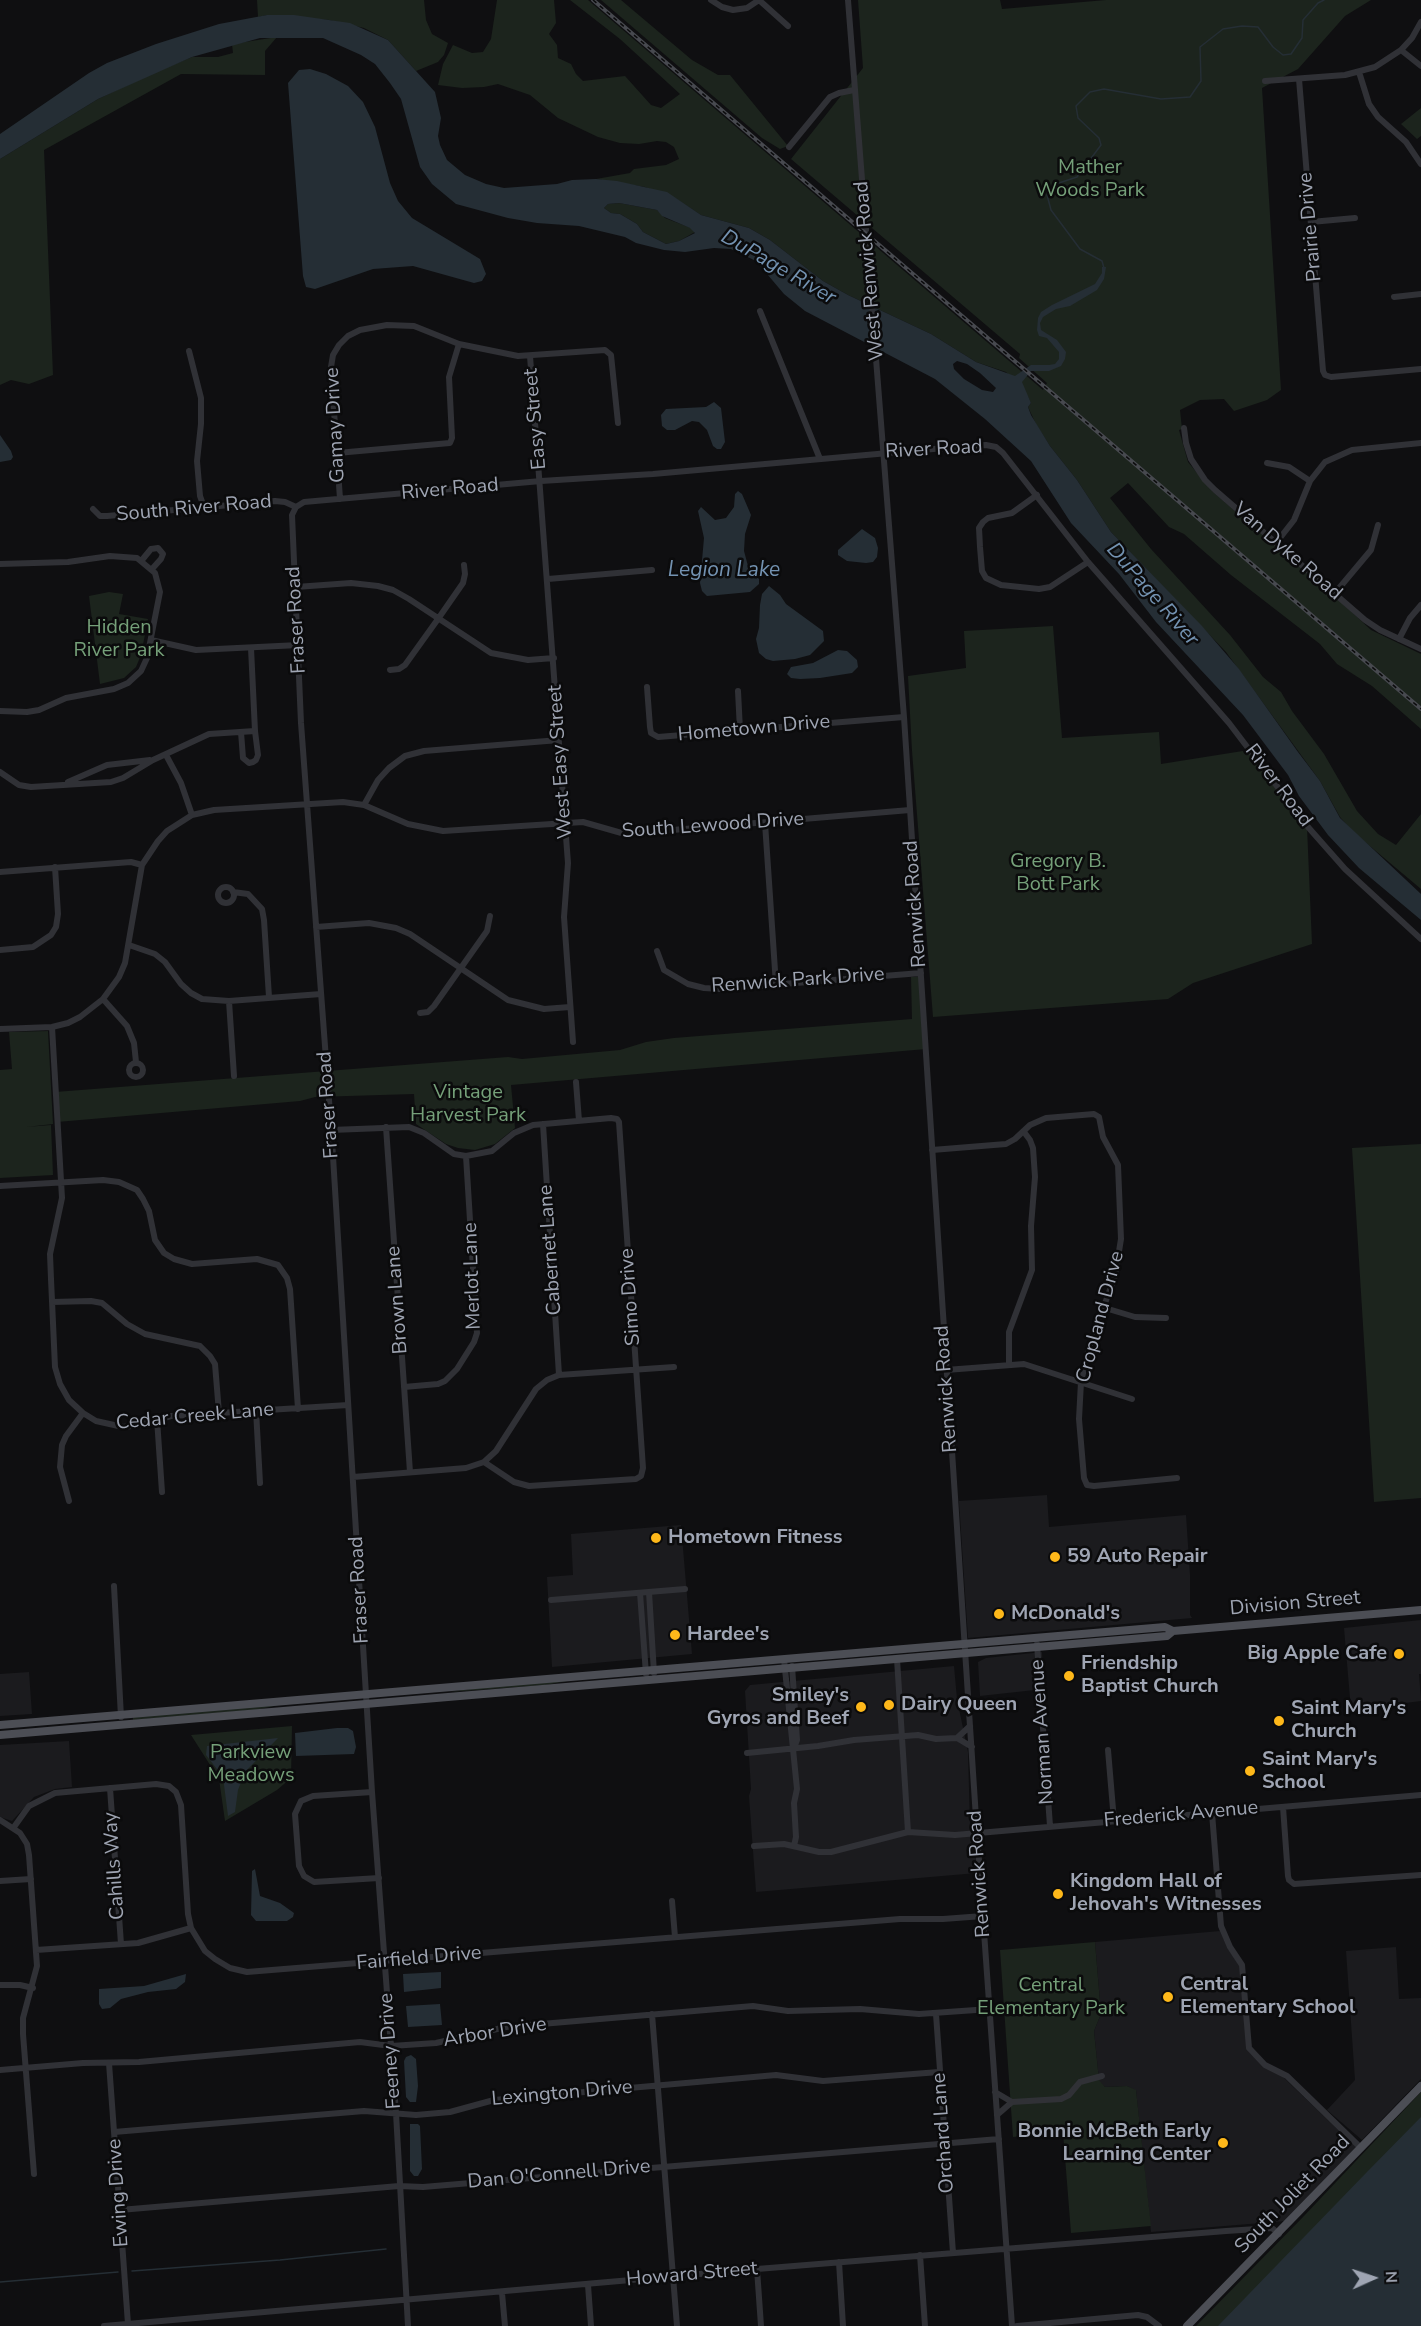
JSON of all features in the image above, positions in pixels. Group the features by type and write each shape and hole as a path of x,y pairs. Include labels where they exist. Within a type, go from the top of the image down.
{"main road":[{"name":"Division Street","path":"0,1725 965,1643 1165,1627 1173,1631 1421,1610"},
{"name":"Division Street","path":"0,1735 1167,1636 1173,1631"},
{"name":"South Joliet Road","path":"1187,2326 1421,2086"}],"street":[{"path":"711,0 722,7 738,10 747,8 759,0 788,26"},
{"name":"West Renwick Road","path":"848,0 884,453"},
{"path":"1265,81 1359,72 1375,67 1401,50 1412,38 1421,22"},
{"path":"1401,50 1421,66"},
{"path":"1359,72 1369,104 1378,117 1406,142 1421,164"},
{"name":"Prairie Drive","path":"1299,79 1323,371 1325,375 1331,377 1421,369"},
{"path":"789,147 830,97 854,90"},
{"path":"1311,222 1355,218"},
{"path":"1394,297 1421,294"},
{"path":"760,311 820,459"},
{"name":"Gamay Drive","path":"340,499 331,367 333,355 348,336 373,327 400,325 426,330 459,344 501,353 531,356 608,351 611,355 618,423"},
{"path":"337,453 450,443 452,438 449,377 459,344"},
{"path":"189,351 201,398 201,424 196,461 200,496 204,507"},
{"name":"Easy Street","path":"531,356 541,482"},
{"name":"Van Dyke Road","path":"1184,428 1191,459 1205,480 1365,620 1380,630 1421,649"},
{"path":"1276,543 1294,520 1310,481 1325,462 1352,450 1421,443"},
{"name":"River Road","path":"296,507 304,502 977,445 996,447 1037,495 1088,562 1229,723 1308,827 1345,869 1421,939"},
{"name":"Renwick Road","path":"884,453 904,717 1011,2326"},
{"path":"1267,463 1289,467 1310,481"},
{"name":"West Easy Street","path":"541,482 568,863 564,917 573,1042"},
{"path":"1037,495 1012,513 988,518 979,528 982,571 986,578 1001,585 1039,589 1050,587 1088,562"},
{"name":"South River Road","path":"93,508 100,516 108,516 275,501 296,507"},
{"name":"Fraser Road","path":"296,507 292,515 301,723 331,1130 367,1704"},
{"path":"1335,593 1371,550 1378,525"},
{"path":"142,560 151,549 158,548 163,554 152,569"},
{"path":"0,564 68,562 128,556 142,560 152,569 160,592 145,665 128,683 114,689 66,698 39,710 0,711"},
{"path":"390,670 399,669 405,665 438,619 463,583 464,565"},
{"path":"548,579 652,570"},
{"path":"296,587 351,583 393,590 491,652 528,660 554,658"},
{"path":"1399,639 1410,618 1421,605"},
{"path":"151,640 196,650 299,645"},
{"path":"241,732 243,758 249,763 253,762 258,755 251,648"},
{"name":"Hometown Drive","path":"647,687 650,727 654,735 904,717"},
{"path":"738,691 740,730"},
{"path":"1,774 19,785 31,787 111,782 209,734 255,731"},
{"path":"364,805 378,780 405,756 424,751 559,740"},
{"path":"0,1029 52,1027 80,1017 103,999 119,977 129,945 142,865 167,831 192,815 181,783 166,755"},
{"path":"62,784 107,765 153,760"},
{"name":"South Lewood Drive","path":"192,815 214,810 344,802 364,805 408,824 443,831 583,822 625,834 909,810"},
{"path":"765,823 776,985"},
{"path":"0,872 130,862 142,865"},
{"path":"0,950 33,947 44,942 51,935 56,927 58,914 55,867"},
{"path":"233,892 248,894 262,909 269,997"},
{"path":"420,1013 428,1012 434,1006 461,969 487,931 490,916"},
{"path":"316,927 369,923 396,928 410,934 508,1000 544,1009 570,1007"},
{"path":"129,945 149,951 165,962 191,993 202,999 229,1001 321,994"},
{"name":"Renwick Park Drive","path":"657,951 664,970 688,984 704,988 720,989 921,973"},
{"path":"103,999 127,1026 134,1043 136,1062"},
{"path":"229,1001 234,1076"},
{"name":"Cedar Creek Lane","path":"52,1027 62,1206 50,1254 52,1302 58,1379 69,1400 96,1421 115,1426 139,1425 171,1416 348,1405"},
{"path":"331,1130 402,1126 415,1128 454,1154 466,1156 492,1151 522,1129 543,1124 579,1121 576,1082"},
{"name":"Cropland Drive","path":"1024,1132 1030,1125 1046,1118 1094,1114 1099,1117 1103,1137 1118,1165 1122,1220 1119,1257 1105,1308 1089,1347 1081,1382 1079,1419 1083,1478 1087,1485 1094,1486 1177,1478"},
{"name":"Simo Drive","path":"484,1462 514,1482 529,1486 636,1479 641,1476 643,1468 620,1125 617,1119 579,1121"},
{"name":"Cabernet Lane","path":"543,1124 560,1375"},
{"name":"Brown Lane","path":"386,1127 410,1472"},
{"path":"932,1150 1005,1144 1024,1132 1033,1148 1035,1177 1030,1226 1032,1270 1010,1332 1009,1365"},
{"name":"Merlot Lane","path":"404,1387 438,1384 445,1381 457,1369 476,1338 478,1326 466,1156"},
{"path":"0,1186 115,1181 137,1191 149,1211 157,1244 168,1256 180,1262 192,1264 257,1259 278,1265 287,1278 290,1289 298,1408"},
{"path":"52,1302 102,1303 127,1324 145,1334 200,1346 215,1364 219,1413"},
{"path":"1105,1308 1135,1317 1167,1318"},
{"path":"946,1370 1024,1364 1132,1399"},
{"path":"353,1477 466,1468 484,1462 496,1451 536,1389 560,1375 674,1367"},
{"path":"256,1410 260,1483"},
{"path":"69,1501 60,1467 60,1456 66,1436 83,1413"},
{"path":"157,1419 162,1492"},
{"path":"114,1586 121,1725"},
{"path":"550,1600 685,1589"},
{"path":"649,1592 650,1680"},
{"path":"640,1593 650,1670"},
{"name":"Norman Avenue","path":"1037,1638 1050,1826"},
{"path":"788,1659 790,1740 794,1748 797,1789 794,1803 796,1837 794,1846"},
{"path":"897,1659 908,1832"},
{"name":"Feeney Drive","path":"367,1704 396,2113 408,2326"},
{"path":"957,1738 970,1726"},
{"path":"747,1753 918,1735 936,1739 957,1738 972,1747"},
{"path":"1108,1750 1114,1821"},
{"name":"Fairfield Drive","path":"14,1827 29,1806 56,1793 162,1784 169,1786 176,1792 181,1805 188,1914 191,1928 204,1951 230,1968 247,1972 675,1937 983,1916"},
{"name":"Cahills Way","path":"110,1788 121,1944"},
{"path":"372,1792 313,1796 301,1801 295,1814 299,1866 304,1876 314,1882 379,1878"},
{"name":"Frederick Avenue","path":"754,1846 784,1844 819,1852 831,1852 908,1832 977,1833 1421,1795"},
{"path":"1283,1807 1288,1876 1291,1882 1298,1885 1421,1875"},
{"path":"1212,1813 1221,1926 1230,1947 1242,1965 1249,2048 1265,2065 1287,2076 1361,2148"},
{"path":"0,1821 14,1827 27,1844 31,1879 36,1976 23,2018 34,2174"},
{"path":"0,1881 31,1879"},
{"path":"672,1901 675,1937"},
{"path":"36,1950 156,1940 191,1928"},
{"path":"0,1986 20,1985 33,1988"},
{"name":"Arbor Drive","path":"0,2070 360,2042 391,2046 436,2043 506,2027 753,2006 788,2011 860,2008 903,2014 936,2014 990,2009"},
{"path":"652,2014 666,2166 677,2326"},
{"name":"Orchard Lane","path":"936,2014 953,2253"},
{"name":"Ewing Drive","path":"109,2063 128,2324"},
{"name":"Lexington Drive","path":"114,2132 364,2111 416,2115 450,2112 494,2100 776,2075 823,2081 939,2072"},
{"path":"995,2092 1012,2102 1061,2098 1069,2095 1080,2082 1102,2076"},
{"path":"997,2115 1012,2102"},
{"name":"Dan O'Connell Drive","path":"120,2210 999,2139"},
{"name":"Howard Street","path":"104,2326 175,2323 674,2276 1264,2228 1272,2228 1279,2234"},
{"path":"920,2255 925,2326"},
{"path":"839,2262 843,2326"},
{"path":"757,2269 761,2326"},
{"path":"588,2285 591,2326"},
{"path":"502,2293 504,2326"},
{"path":"1017,2326 1081,2323 1138,2315 1147,2317 1159,2326"}],"shaded area":[{"path":"1047,1495 1049,1527 1186,1515 1190,1615 1192,1618 968,1638 959,1501"},
{"path":"681,1525 692,1654 552,1667 547,1577 573,1575 571,1534"},
{"path":"1421,1620 1421,1674 1419,1674 1421,1701 1351,1710 1344,1628"},
{"path":"1042,1652 1044,1689 980,1696 978,1662 986,1658"},
{"path":"954,1666 957,1699 968,1752 970,1825 977,1873 756,1892 745,1691 750,1685"},
{"path":"29,1672 32,1714 0,1716 0,1674"},
{"path":"69,1741 72,1787 55,1789 34,1797 12,1821 0,1817 0,1745"},
{"path":"1220,1931 1228,1949 1240,1966 1249,2052 1282,2076 1357,2148 1286,2221 1151,2232 1136,2091 1127,2086 1105,2087 1099,2081 1094,2031 1101,2014 1095,1942"},
{"path":"1396,1947 1399,1999 1421,1998 1421,2079 1362,2140 1327,2110 1355,2080 1346,1951"}],"green space":[{"path":"257,0 424,0 426,20 432,34 448,43 444,55 438,62 416,71 388,40 364,28 329,20 267,15 258,17"},
{"name":"Mather Woods Park","path":"497,0 554,0 556,23 549,34 557,45 558,58 571,64 583,81 625,76 651,105 661,108 680,94 620,39 570,0 588,0 1043,390 1047,383 1019,358 1020,354 791,159 863,68 858,0 1000,0 1002,9 1106,0 1371,0 1345,16 1298,69 1262,88 1281,390 1267,400 1234,411 1224,399 1200,400 1180,410 1182,429 1179,430 1188,462 1213,492 1371,630 1421,654 1421,729 1372,686 1337,664 1320,644 1231,575 1184,534 1169,527 1128,483 1110,498 1151,549 1230,635 1263,677 1281,692 1324,754 1357,811 1378,834 1396,845 1421,814 1421,889 1352,831 1340,817 1320,781 1226,652 1111,532 1036,424 1028,407 1031,403 1028,397 1006,372 976,362 931,334 823,281 770,240 749,228 701,215 675,198 645,187 596,179 630,173 634,169 666,165 679,159 674,147 666,142 620,143 598,137 558,118 530,95 498,84 462,88 438,85 443,64 453,45 472,53 483,52 491,39"},
{"path":"601,0 621,0 692,60 718,75 730,75 788,146 780,149 762,138"},
{"path":"277,37 265,51 265,75 181,74 44,150 53,375 29,384 11,380 0,385 0,159 98,99 153,73 192,57 218,57 233,53 232,44"},
{"path":"1421,108 1421,136 1417,139 1401,124"},
{"path":"619,203 657,210 665,218 691,228 695,232 679,241 666,244 643,232 637,224 620,214 611,213 604,208 608,204"},
{"name":"Hidden River Park","path":"109,592 123,594 119,614 148,619 141,655 136,667 124,678 100,684 89,596"},
{"name":"Gregory B. Bott Park","path":"1053,626 1062,738 1159,732 1161,764 1249,750 1307,827 1312,944 1193,983 1168,999 933,1017 908,676 966,668 964,631"},
{"name":"Vintage Harvest Park","path":"911,977 921,977 926,1049 511,1085 515,1128 495,1144 475,1150 446,1144 416,1124 414,1094 315,1097 300,1101 57,1122 55,1092 508,1057 522,1059 620,1050 646,1042 674,1038 912,1019"},
{"path":"48,1031 53,1124 26,1127 51,1125 53,1175 0,1178 0,1070 12,1069 9,1032"},
{"path":"1421,1144 1421,1498 1374,1502 1352,1148"},
{"path":"573,1680 545,1685 449,1692 477,1688"},
{"path":"284,1704 255,1710 133,1720 133,1717"},
{"name":"Parkview Meadows","path":"292,1726 291,1778 277,1790 225,1821 219,1779 191,1735"},
{"name":"Central Elementary Park","path":"1095,1942 1101,2014 1094,2031 1099,2080 1105,2087 1127,2086 1136,2090 1151,2226 1071,2233 1063,2132 1013,2137 1000,1950"},
{"path":"1421,2092 1421,2326 1196,2326 1303,2217"}],"water":[{"name":"DuPage River","path":"267,15 294,15 350,23 388,40 435,92 441,118 438,136 440,145 447,160 465,175 486,184 504,188 596,179 617,181 667,192 701,215 749,228 770,240 823,281 848,295 931,334 976,362 1015,376 1031,365 1055,364 1059,359 1059,352 1047,338 1039,336 1037,330 1041,312 1095,284 1102,273 1102,267 1106,267 1104,279 1097,290 1070,306 1056,309 1043,317 1040,323 1041,330 1057,340 1066,352 1061,366 1049,371 1031,371 1022,382 1031,403 1028,407 1031,415 1050,446 1077,480 1111,532 1202,626 1239,669 1320,781 1340,818 1421,894 1421,920 1359,868 1328,835 1299,796 1288,775 1243,715 1156,622 1119,574 1071,523 1031,461 985,419 935,379 805,311 784,294 756,261 731,249 714,248 685,252 664,250 636,243 625,237 579,226 508,218 456,204 432,184 420,167 401,99 375,64 323,38 260,38 192,57 98,99 0,159 0,134 89,73 107,63 156,44 219,24","holes":["619,203 657,210 662,216 690,228 695,233 679,241 666,244 643,232 637,224 620,214 611,213 604,208 608,204","957,361 967,364 980,373 996,388 993,392 982,390 964,379 954,369 953,364"]},
{"path":"310,69 326,74 348,86 363,102 375,127 390,183 398,201 412,218 480,259 486,274 482,281 474,283 413,266 373,269 315,289 306,287 303,276 288,83 299,70"},
{"path":"714,402 721,408 725,442 721,449 713,446 707,430 699,422 692,421 675,430 667,430 662,426 661,415 666,409 706,407"},
{"path":"0,435 11,451 13,457 11,460 0,462"},
{"name":"Legion Lake","path":"738,491 742,494 751,515 745,534 744,551 748,566 759,579 759,584 750,592 707,596 702,591 700,583 704,538 698,511 701,507 715,520 726,518 734,507 735,494"},
{"path":"862,529 875,538 878,548 877,557 873,562 847,561 838,555 838,550"},
{"path":"769,586 780,595 786,604 823,631 824,641 810,655 773,661 759,653 756,639 760,605 762,594"},
{"path":"838,650 847,651 857,660 858,667 852,673 800,679 791,678 787,674 791,667 813,663"},
{"path":"348,1728 353,1731 356,1747 354,1754 296,1756 295,1733"},
{"path":"278,1738 245,1772 238,1790 235,1812 228,1816 223,1777 206,1755 207,1746"},
{"path":"255,1869 260,1896 280,1903 294,1913 293,1917 287,1921 256,1921 251,1915 252,1871"},
{"path":"441,1972 441,1988 404,1992 403,1974"},
{"path":"186,1974 185,1982 176,1989 148,1992 121,1999 110,2008 102,2009 99,2004 99,1989 144,1986"},
{"path":"440,2004 442,2025 408,2027 406,2006"},
{"path":"411,2055 416,2059 418,2086 416,2102 410,2102 406,2097 404,2061"},
{"path":"1421,2117 1421,2326 1218,2326 1366,2173"},
{"path":"410,2124 420,2126 422,2169 418,2176 414,2176 410,2171"}],"waterway":[{"path":"1104,268 1102,261 1080,249 1051,210 1047,195 1059,183 1077,177 1101,145 1099,138 1078,118 1076,106 1090,92 1104,89 1161,99 1190,97 1201,81 1200,47 1223,29 1242,26 1258,27 1273,47 1283,55 1291,54 1302,38 1303,20 1318,3 1324,0"},
{"path":"132,2271 280,2260 386,2249"},
{"path":"0,2282 118,2272"}],"railway":[{"path":"593,0 1421,709"}],"place":[{"name":"Hometown Fitness","path":"656,1538"},
{"name":"59 Auto Repair","path":"1055,1557"},
{"name":"McDonald's","path":"999,1614"},
{"name":"Hardee's","path":"675,1635"},
{"name":"Big Apple Cafe","path":"1399,1654"},
{"name":"Friendship Baptist Church","path":"1069,1676"},
{"name":"Dairy Queen","path":"889,1705"},
{"name":"Smiley's Gyros and Beef","path":"861,1707"},
{"name":"Saint Mary's Church","path":"1279,1721"},
{"name":"Saint Mary's School","path":"1250,1771"},
{"name":"Kingdom Hall of Jehovah's Witnesses","path":"1058,1894"},
{"name":"Central Elementary School","path":"1168,1997"},
{"name":"Bonnie McBeth Early Learning Center","path":"1223,2143"}]}
